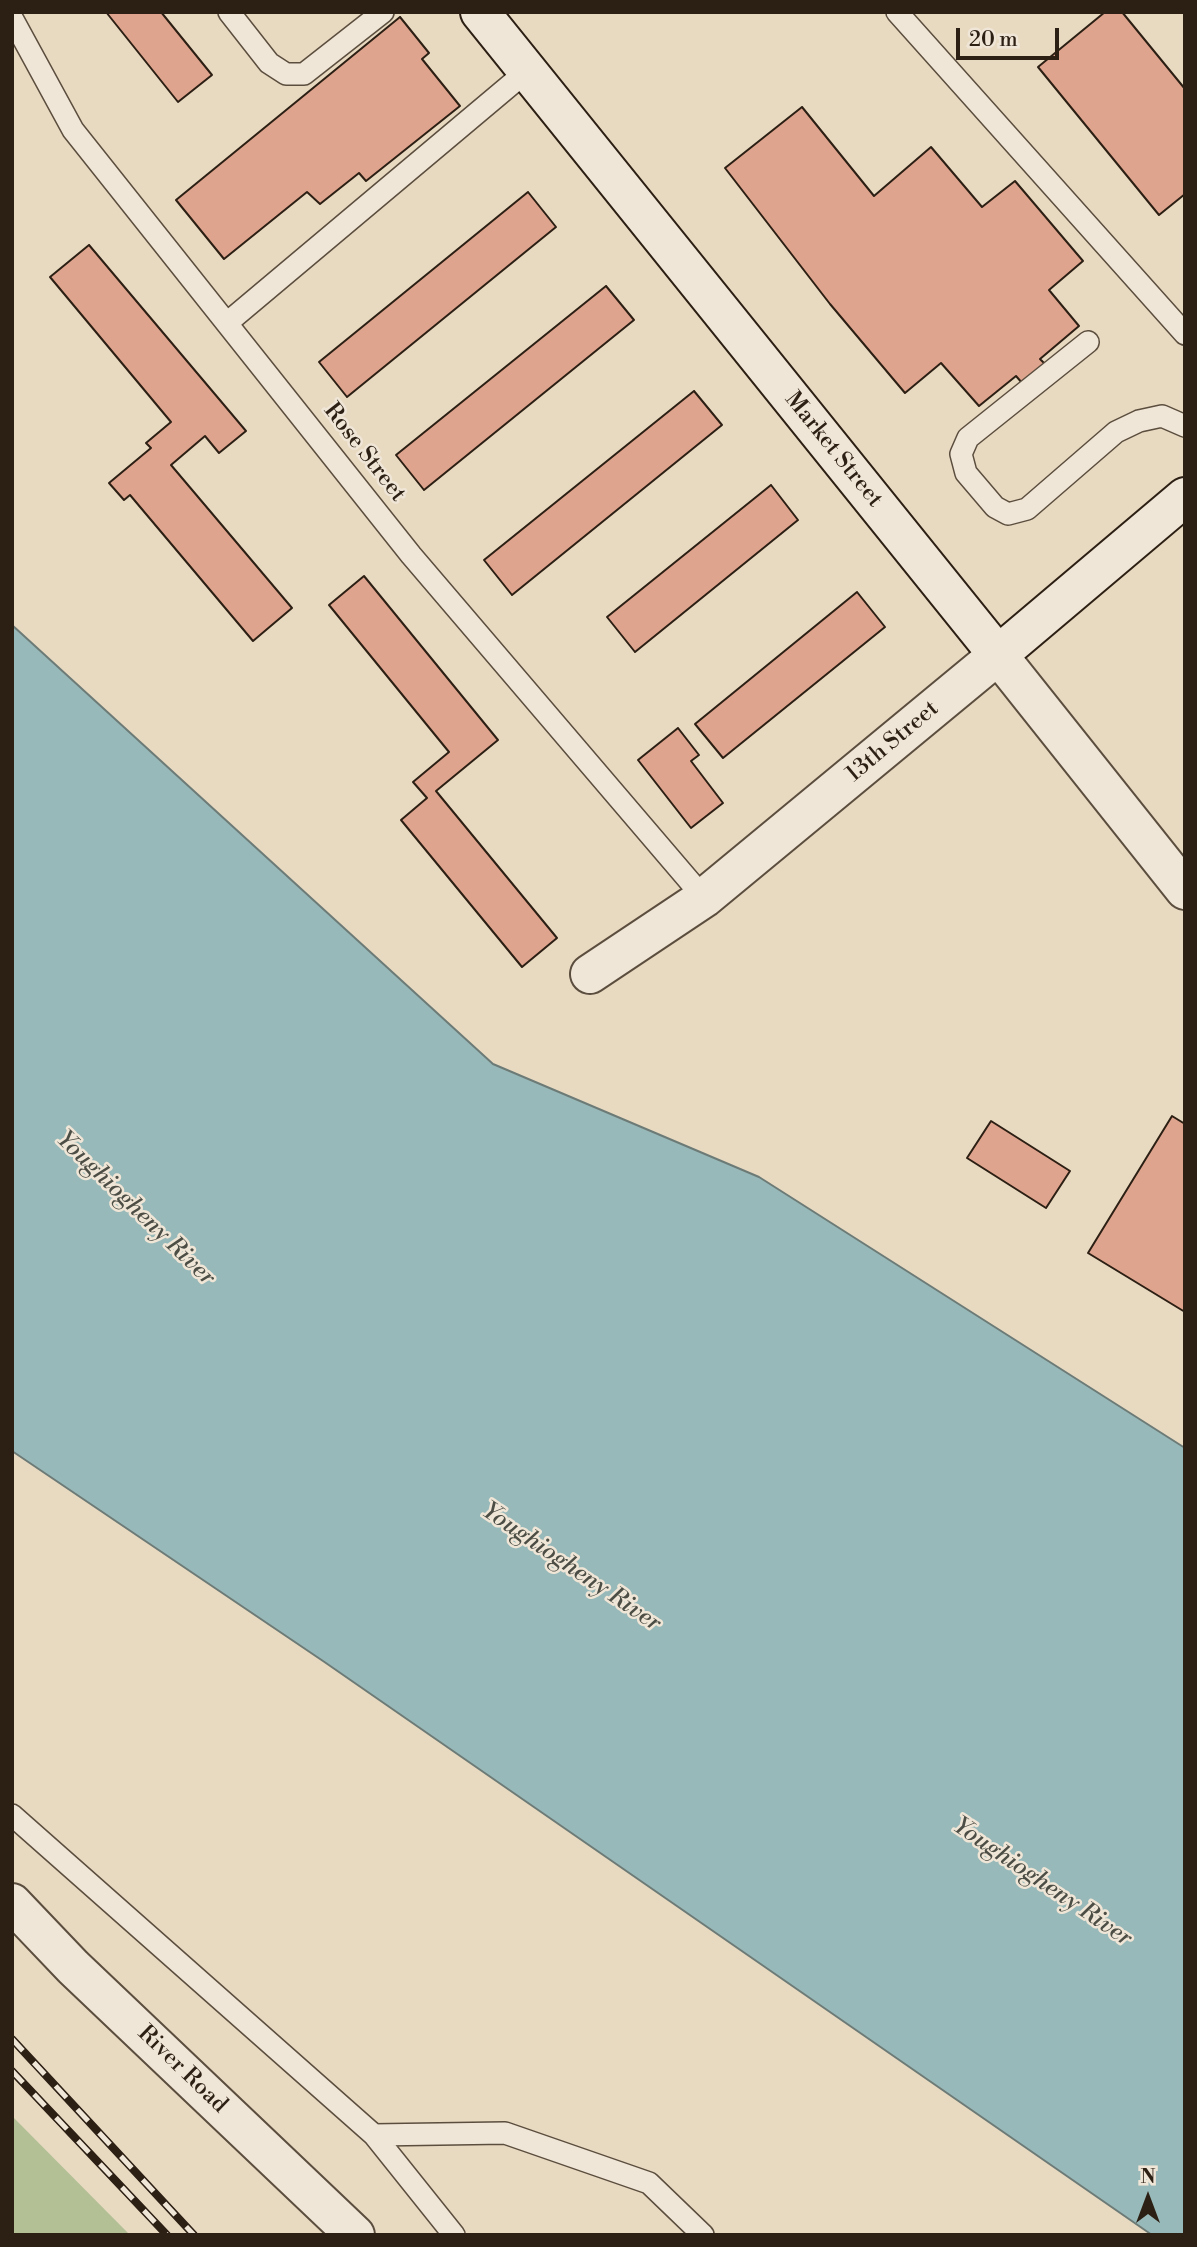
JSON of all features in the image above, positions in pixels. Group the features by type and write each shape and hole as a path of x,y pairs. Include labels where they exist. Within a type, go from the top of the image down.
{"street":[{"name":"Market Street","path":"480,12 1185,890"},
{"name":"13th Street","path":"590,974 704,898 1185,497"},
{"name":"River Road","path":"12,1903 74,1967 355,2235"}],"lane":[{"path":"229,12 269,62 286,74 304,74 383,12"},
{"path":"897,12 1185,334"},
{"name":"Rose Street","path":"12,18 74,130 411,555 704,898"},
{"path":"227,323 527,71"},
{"path":"1088,342 968,438 961,454 966,473 995,507 1009,514 1027,509 1116,432 1139,421 1162,416 1185,426"},
{"path":"12,1815 374,2135 454,2235"},
{"path":"374,2135 505,2133 649,2183 703,2235"}],"green space":[{"path":"12,2116 130,2235 12,2235"}],"water":[{"name":"Youghiogheny River","path":"12,625 493,1064 759,1177 1185,1448 1185,2235 1152,2235 323,1661 12,1451"}],"building":[{"path":"106,12 161,12 212,75 178,102"},
{"path":"1105,12 1122,12 1185,89 1185,194 1159,215 1038,67"},
{"path":"400,17 429,53 422,59 460,106 366,181 359,173 320,204 307,192 224,259 176,200"},
{"path":"802,107 874,196 931,147 982,207 1015,181 1083,261 1049,290 1079,326 1040,359 1046,365 1023,384 1016,376 979,406 941,363 905,393 830,304 725,168"},
{"path":"528,192 556,227 347,397 319,362"},
{"path":"89,245 246,431 219,453 205,436 171,465 292,608 253,641 130,495 124,500 109,483 151,448 146,443 171,422 50,277"},
{"path":"606,286 634,320 424,490 396,455"},
{"path":"694,391 722,425 512,595 484,560"},
{"path":"771,485 798,520 635,652 607,617"},
{"path":"364,576 498,740 436,791 557,938 522,967 401,820 427,798 413,782 449,752 329,605"},
{"path":"857,592 885,627 723,758 695,724"},
{"path":"678,728 699,755 691,761 723,803 691,828 638,760"},
{"path":"1172,1116 1185,1124 1185,1312 1088,1253"},
{"path":"991,1121 1070,1171 1046,1208 967,1158"}],"railway":[{"path":"12,2039 194,2235"},
{"path":"12,2071 167,2235"}]}
